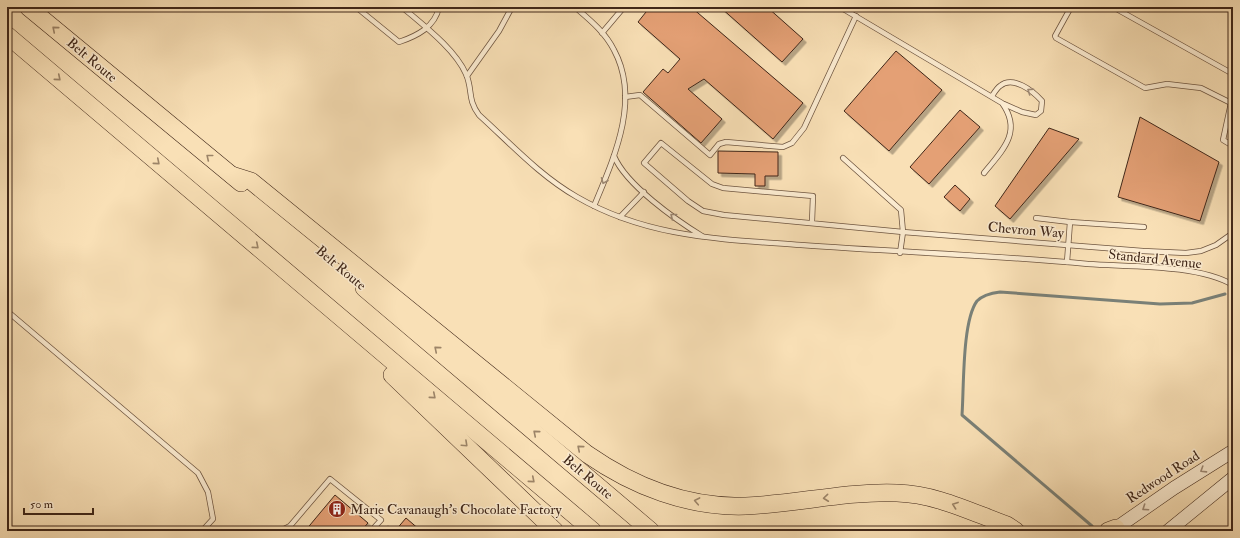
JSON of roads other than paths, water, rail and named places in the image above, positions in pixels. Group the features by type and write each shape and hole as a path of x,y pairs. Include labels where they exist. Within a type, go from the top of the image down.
{"highway":[{"name":"Belt Route","path":"28,7 232,175 651,531"},
{"path":"7,35 592,531"},
{"path":"232,175 251,182 587,454 611,470 641,486 672,496 705,503 745,506 869,494 898,493 933,497 1016,531"},
{"path":"297,280 327,313 555,531"},
{"path":"982,516 1006,531"}],"main road":[{"name":"Redwood Road","path":"1112,530 1233,451"},
{"path":"1168,531 1233,478"}],"lane":[{"path":"356,7 399,42 413,38 427,28 437,17 439,7"},
{"path":"402,7 427,28 460,63 467,76 499,31 512,7"},
{"path":"575,7 602,32 614,50 621,69 625,97 623,123 614,156 594,206"},
{"path":"602,32 624,7"},
{"path":"840,7 1002,103 1022,112 1036,115 1040,111 1042,101 1022,85 1009,83 1001,85 992,96"},
{"path":"1071,7 1055,36 1056,38 1145,88 1167,84 1201,88 1232,104 1223,140 1233,146"},
{"path":"1113,7 1233,74"},
{"path":"625,97 640,96 710,155 719,144 726,142 783,147 792,143 804,128 856,16"},
{"name":"Standard Avenue","path":"467,76 469,98 478,115 556,184 594,206 620,217 672,233 705,238 900,253 1067,262 1197,273 1233,285"},
{"path":"984,173 1008,145 1011,121 1002,103"},
{"name":"Chevron Way","path":"812,222 813,196 724,188 712,184 661,143 644,163 688,201 703,211 724,215 812,222 903,232 1186,253 1201,251 1216,245 1233,233"},
{"path":"614,156 625,176 676,218 705,238"},
{"path":"843,158 901,210 903,232 900,253"},
{"path":"620,217 644,192"},
{"path":"1036,218 1144,227"},
{"path":"1067,262 1070,222"},
{"path":"7,311 198,473 208,492 214,519 202,531"},
{"path":"280,531 290,526 330,479 380,520 371,531"}],"waterway":[{"path":"1092,526 962,415 966,339 972,311 977,301 982,297 1000,292 1160,304 1192,303 1225,294"}],"place":[{"name":"Marie Cavanaugh's Chocolate Factory","path":"337,509"}]}
